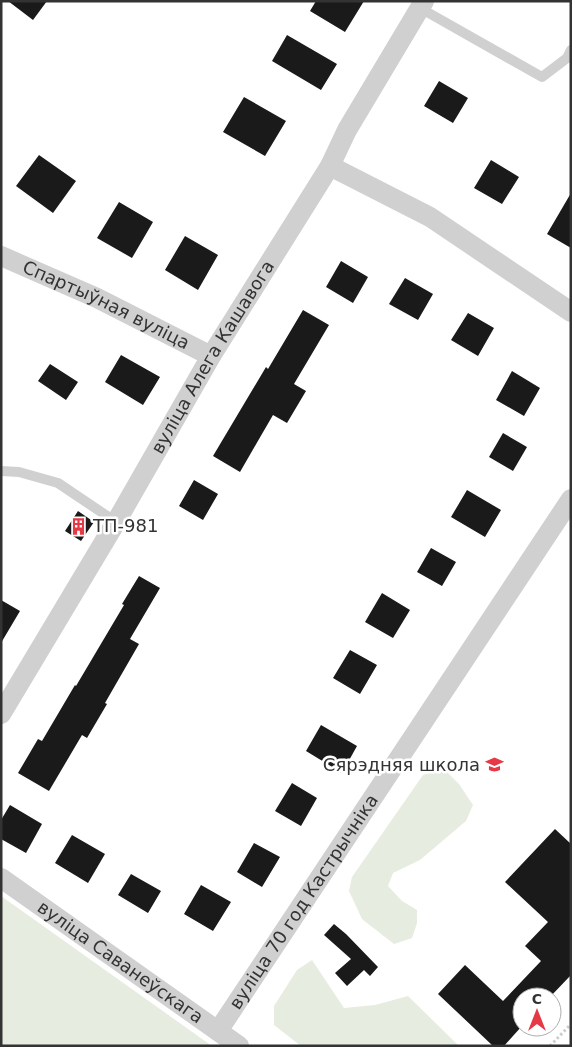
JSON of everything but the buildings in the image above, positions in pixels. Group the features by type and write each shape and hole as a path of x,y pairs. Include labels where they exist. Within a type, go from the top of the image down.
{"street":[{"name":"вуліца Алега Кашавога","path":"1,714 116,522 211,356 330,166 348,130 422,5"},
{"path":"330,166 430,217 571,312"},
{"name":"Спартыўная вуліца","path":"1,256 97,298 211,356"},
{"name":"вуліца 70 год Кастрычніка","path":"218,1031 571,499"},
{"name":"вуліца Саванеўскага","path":"1,878 239,1046"}],"lane":[{"path":"422,5 542,77 567,58 571,50"},
{"path":"1,471 19,472 58,483 116,522"}],"path":[{"path":"550,1046 571,1024"}],"shaded area":[{"path":"444,769 459,784 473,805 466,821 420,860 393,873 388,886 402,901 417,910 417,923 412,938 394,944 362,919 349,891 352,877 423,775"},
{"path":"1,896 212,1046 1,1046"},
{"path":"312,960 344,1008 375,1005 408,996 459,1046 301,1046 274,1025 274,1006 297,970"}],"place":[{"name":"ТП-981","path":"79,526"},
{"name":"Сярэдняя школа","path":"494,765"}]}
